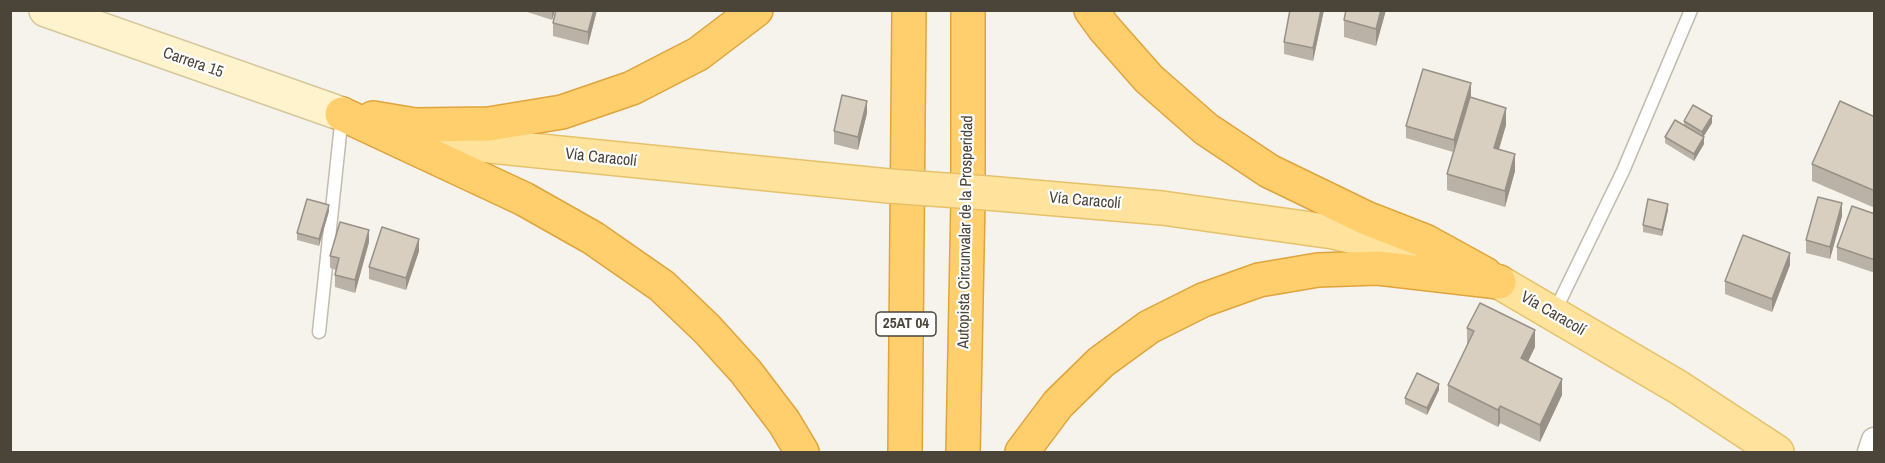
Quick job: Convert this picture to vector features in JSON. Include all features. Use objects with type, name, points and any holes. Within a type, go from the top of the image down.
[{"type":"highway","points":[[342,114],[415,125],[489,124],[562,112],[632,88],[698,54],[756,10]]},
{"type":"highway","name":"25AT 04","points":[[905,453],[909,10]]},
{"type":"highway","name":"Autopista Circunvalar de la Prosperidad","points":[[963,453],[968,200],[968,10]]},
{"type":"highway","points":[[1091,10],[1149,79],[1206,129],[1269,171],[1366,218],[1425,241],[1499,282]]},
{"type":"highway","points":[[342,114],[524,199],[593,238],[662,286],[707,329],[746,372],[784,422],[802,453]]},
{"type":"highway","points":[[1022,453],[1058,404],[1101,362],[1149,327],[1203,300],[1259,280],[1318,270],[1378,268],[1499,282]]},
{"type":"main road","name":"Carrera 15","points":[[46,10],[342,114]]},
{"type":"main road","name":"Vía Caracolí","points":[[342,114],[470,144],[889,186],[1162,208],[1333,232],[1407,250],[1499,282],[1678,387],[1777,453]]},
{"type":"street","points":[[1870,453],[1875,440]]},
{"type":"lane","points":[[1553,314],[1623,171],[1691,10]]},
{"type":"lane","points":[[319,332],[342,114]]},
{"type":"building","points":[[556,10],[594,10],[588,32],[553,23]]},
{"type":"building","points":[[1290,10],[1321,10],[1313,48],[1284,42]]},
{"type":"building","points":[[1346,10],[1381,10],[1376,29],[1344,20]]},
{"type":"building","points":[[1423,69],[1471,83],[1454,140],[1406,126]]},
{"type":"building","points":[[842,95],[867,101],[858,137],[834,131]]},
{"type":"building","points":[[1470,97],[1506,108],[1494,148],[1515,154],[1505,191],[1447,174]]},
{"type":"building","points":[[1840,101],[1875,117],[1875,191],[1812,164]]},
{"type":"building","points":[[1693,105],[1712,116],[1702,132],[1684,121]]},
{"type":"building","points":[[1675,120],[1704,137],[1694,154],[1665,137]]},
{"type":"building","points":[[1818,197],[1842,203],[1830,247],[1806,240]]},
{"type":"building","points":[[307,199],[329,205],[319,239],[297,233]]},
{"type":"building","points":[[1648,199],[1668,204],[1662,230],[1643,225]]},
{"type":"building","points":[[1852,206],[1875,214],[1875,260],[1837,247]]},
{"type":"building","points":[[340,222],[369,230],[355,280],[335,275],[339,258],[330,256]]},
{"type":"building","points":[[382,227],[419,239],[406,278],[369,267]]},
{"type":"building","points":[[1743,235],[1790,253],[1772,299],[1725,281]]},
{"type":"building","points":[[1480,303],[1535,330],[1521,358],[1562,379],[1540,425],[1500,406],[1498,410],[1448,385],[1474,331],[1467,328]]},
{"type":"building","points":[[1417,373],[1439,384],[1427,408],[1405,398]]}]
